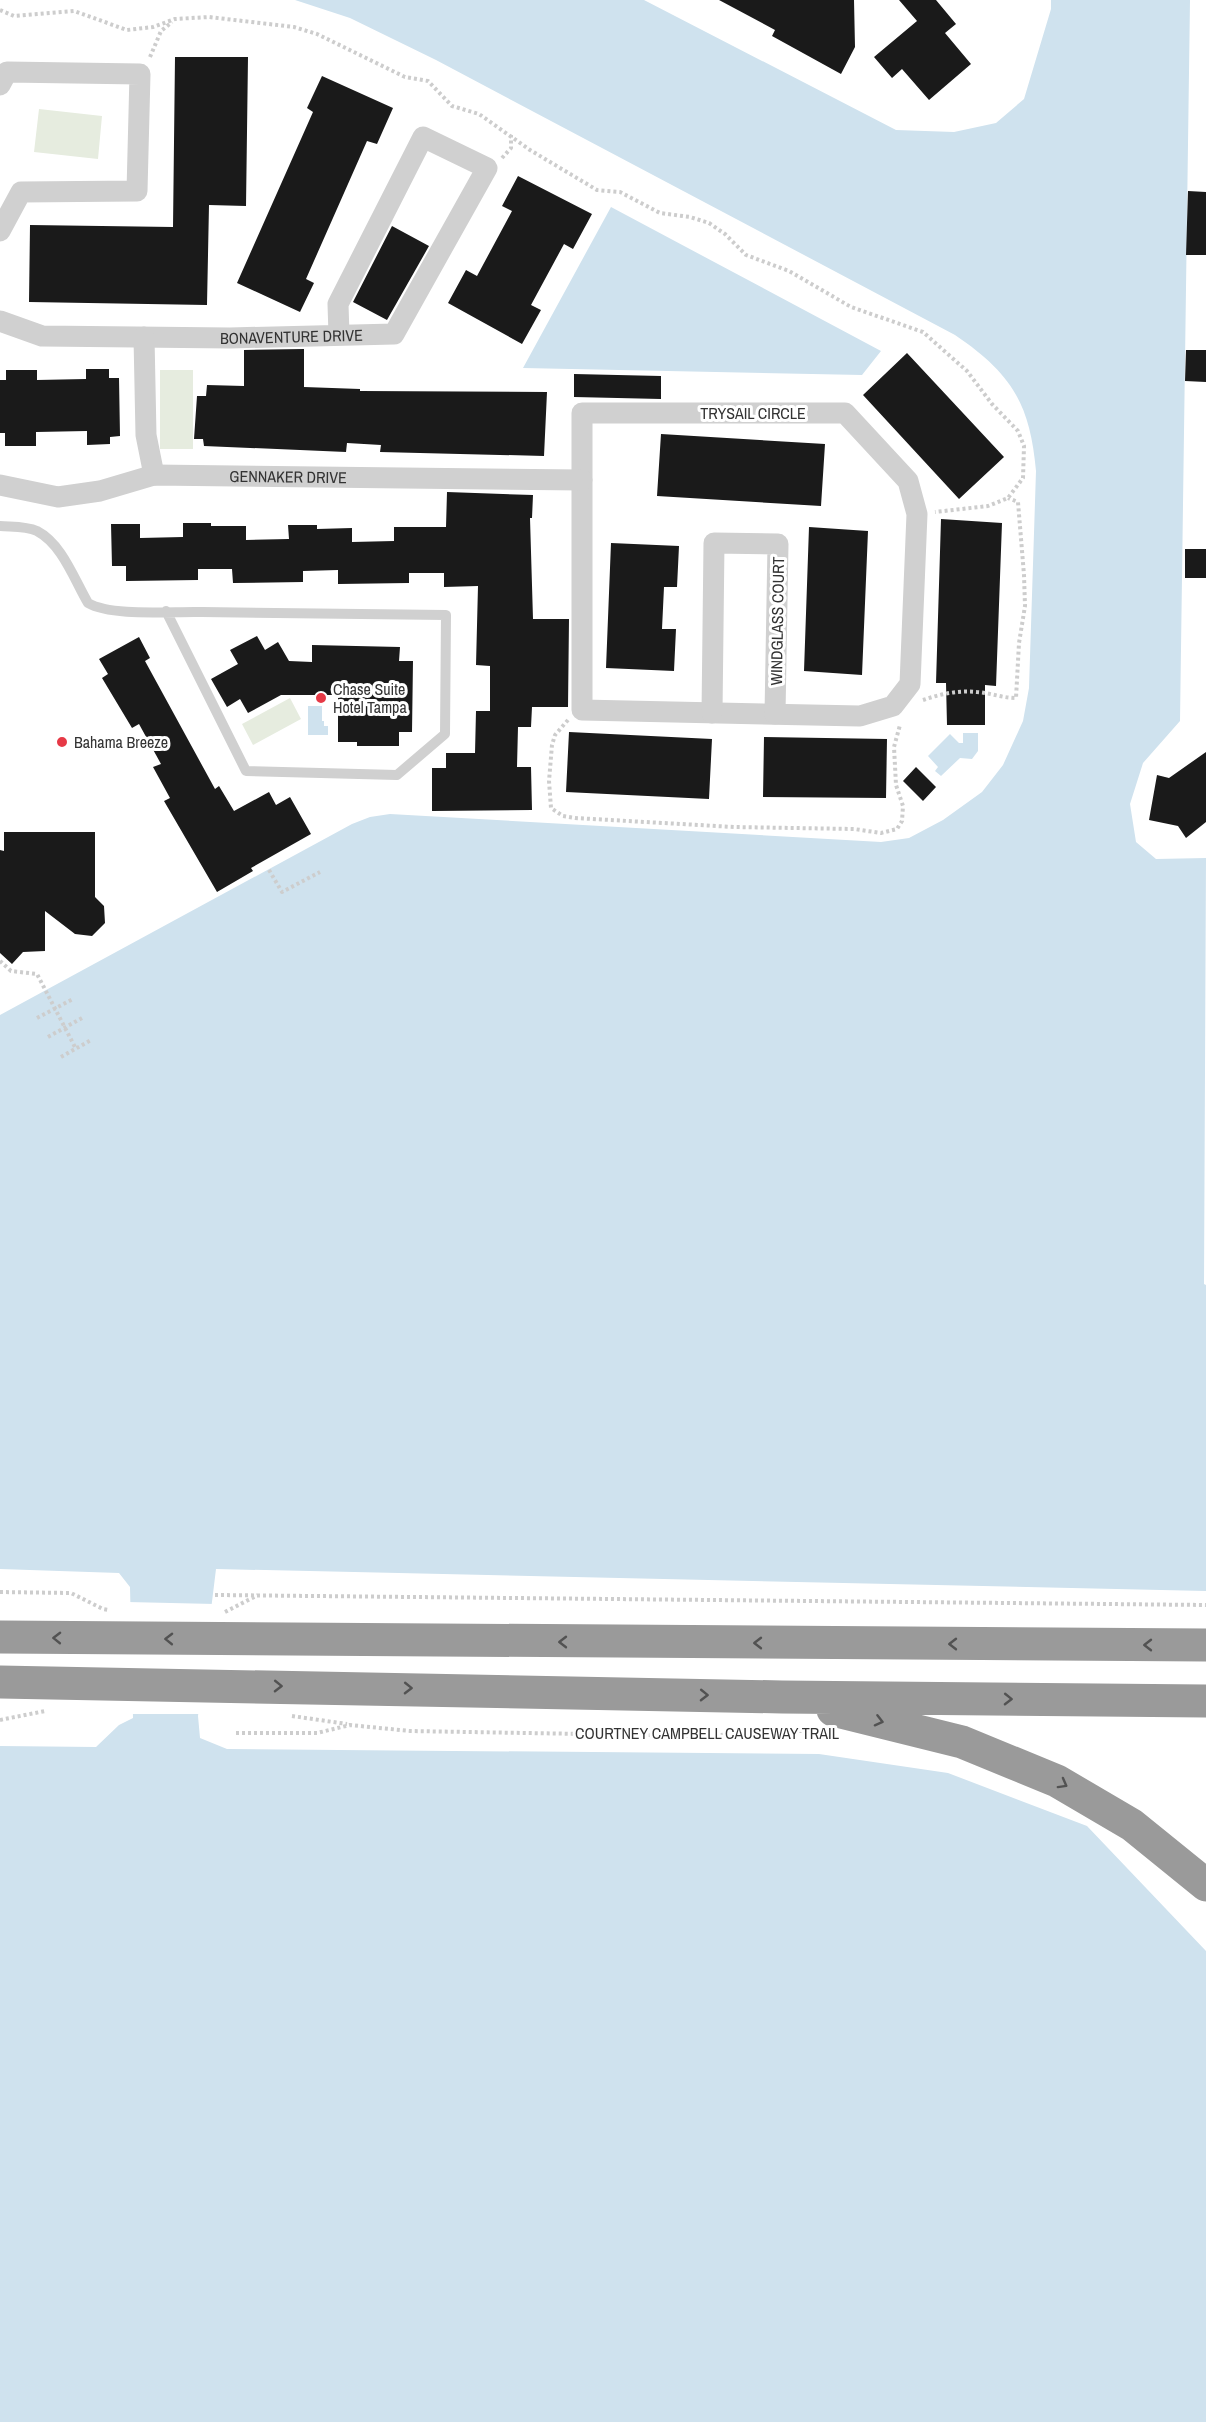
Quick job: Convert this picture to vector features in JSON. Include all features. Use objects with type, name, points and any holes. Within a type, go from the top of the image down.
[{"type":"highway","points":[[0,1637],[114,1624],[1206,1646]]},
{"type":"highway","points":[[0,1682],[782,1697],[1206,1701]]},
{"type":"highway","points":[[782,1697],[962,1742],[1057,1780],[1132,1825],[1206,1885]]},
{"type":"street","points":[[0,86],[7,72],[140,74],[137,191],[21,192],[0,231]]},
{"type":"street","name":"BONAVENTURE DRIVE","points":[[0,321],[42,336],[230,338],[394,334],[487,168],[423,137],[338,304],[339,335]]},
{"type":"street","points":[[144,337],[146,435],[154,475]]},
{"type":"street","name":"TRYSAIL CIRCLE","points":[[582,413],[845,414],[909,481],[916,514],[910,684],[893,706],[860,716],[582,710],[582,480],[582,413]]},
{"type":"street","name":"GENNAKER DRIVE","points":[[0,485],[58,497],[100,490],[154,475],[582,480]]},
{"type":"street","name":"WINDGLASS COURT","points":[[712,713],[714,543],[778,544],[775,714]]},
{"type":"lane","points":[[0,526],[21,527],[37,531],[55,545],[88,603],[95,607],[118,611],[166,611],[446,615],[445,734],[397,776],[246,771],[166,611]]},
{"type":"path","points":[[0,10],[14,16],[74,11],[127,30],[153,27],[175,19],[209,17],[294,27],[317,34],[405,77],[428,81],[452,106],[479,114],[530,150],[597,190],[620,192],[660,213],[690,217],[709,223],[725,234],[746,255],[789,271],[851,307],[923,332],[967,371],[992,404],[1018,431],[1024,446],[1025,471],[1023,478],[1008,498],[988,506],[916,514]]},
{"type":"path","points":[[140,74],[161,31],[175,19]]},
{"type":"path","points":[[919,704],[924,699],[959,692],[979,692],[1001,698],[1016,698],[1019,643],[1025,606],[1024,575],[1018,502],[1008,498]]},
{"type":"path","points":[[582,710],[570,715],[555,735],[552,745],[549,781],[551,808],[563,816],[734,827],[854,829],[881,833],[897,829],[902,821],[903,806],[896,785],[894,747],[902,720]]},
{"type":"path","points":[[269,870],[282,892],[320,872]]},
{"type":"path","points":[[0,961],[11,971],[38,974],[76,1049]]},
{"type":"path","points":[[37,1018],[73,999]]},
{"type":"path","points":[[48,1037],[82,1018]]},
{"type":"path","points":[[61,1057],[92,1040]]},
{"type":"path","points":[[0,1592],[70,1593],[103,1609],[114,1624]]},
{"type":"path","points":[[215,1595],[1206,1605]]},
{"type":"path","points":[[225,1626],[259,1595]]},
{"type":"path","name":"COURTNEY CAMPBELL CAUSEWAY TRAIL","points":[[236,1733],[317,1733],[350,1725],[410,1731],[700,1736],[822,1730]]},
{"type":"shaded area","points":[[39,109],[102,116],[98,159],[34,152]]},
{"type":"shaded area","points":[[160,370],[193,370],[193,449],[160,449]]},
{"type":"shaded area","points":[[290,698],[301,719],[253,745],[242,724]]},
{"type":"water","points":[[295,0],[644,0],[896,130],[954,132],[996,123],[1024,99],[1051,9],[1051,0],[1190,0],[1180,721],[1143,763],[1130,804],[1136,842],[1156,859],[1206,858],[1204,1284],[1206,1285],[1206,1591],[216,1569],[198,1716],[200,1738],[227,1749],[819,1754],[948,1773],[1087,1826],[1206,1951],[1206,2422],[0,2422],[0,1746],[96,1747],[119,1725],[133,1718],[130,1587],[119,1573],[0,1569],[0,1015],[352,824],[370,817],[390,814],[881,842],[909,838],[943,820],[982,792],[1003,765],[1023,721],[1029,688],[1036,471],[1029,426],[1022,408],[1004,377],[990,363],[955,335],[436,60],[350,18]]},
{"type":"water","points":[[611,207],[881,351],[862,375],[523,368]]},
{"type":"water","points":[[308,706],[322,706],[322,721],[324,721],[324,726],[328,726],[328,735],[308,735]]},
{"type":"water","points":[[963,733],[978,733],[978,751],[972,759],[960,758],[941,776],[935,771],[938,767],[928,756],[950,734],[959,743],[963,743]]},
{"type":"pier","points":[[127,1602],[215,1604],[201,1714],[130,1714]]},
{"type":"building","points":[[719,0],[854,0],[855,47],[841,74],[772,36],[775,30]]},
{"type":"building","points":[[899,0],[936,0],[956,24],[945,33],[971,64],[929,100],[902,69],[892,78],[874,57],[917,21]]},
{"type":"building","points":[[175,57],[248,57],[246,206],[209,205],[207,305],[29,302],[30,225],[173,227]]},
{"type":"building","points":[[322,76],[393,108],[377,144],[367,141],[306,279],[314,283],[300,312],[237,283],[313,112],[307,108]]},
{"type":"building","points":[[518,176],[592,214],[573,249],[564,244],[531,305],[541,310],[522,344],[448,303],[466,270],[477,276],[512,211],[502,206]]},
{"type":"building","points":[[1188,191],[1206,192],[1206,255],[1186,255]]},
{"type":"building","points":[[392,226],[429,246],[387,320],[353,302]]},
{"type":"building","points":[[304,349],[304,387],[360,389],[360,391],[547,392],[544,456],[380,452],[381,445],[347,443],[346,452],[204,446],[203,439],[194,439],[197,396],[206,396],[207,385],[244,386],[244,350]]},
{"type":"building","points":[[1186,350],[1206,350],[1206,382],[1185,381]]},
{"type":"building","points":[[907,353],[1004,457],[959,499],[863,395]]},
{"type":"building","points":[[86,369],[109,369],[109,378],[119,378],[120,436],[110,437],[110,444],[87,445],[87,431],[36,432],[36,446],[5,446],[5,433],[0,433],[0,380],[6,380],[6,370],[37,370],[37,380],[86,379]]},
{"type":"building","points":[[574,374],[661,376],[661,399],[574,397]]},
{"type":"building","points":[[661,434],[825,444],[821,506],[657,496]]},
{"type":"building","points":[[447,492],[533,495],[532,518],[530,518],[533,619],[569,619],[568,707],[532,707],[531,727],[518,727],[517,767],[531,767],[532,810],[432,811],[432,768],[446,768],[446,753],[475,753],[476,711],[490,711],[490,666],[476,665],[478,586],[444,587],[444,573],[409,573],[409,583],[338,584],[338,570],[303,571],[303,582],[233,583],[232,569],[198,569],[198,580],[126,581],[126,566],[112,566],[111,524],[140,524],[140,538],[183,537],[183,523],[211,523],[211,526],[246,526],[246,540],[289,539],[288,525],[317,525],[317,529],[352,528],[352,542],[394,541],[394,527],[446,527]]},
{"type":"building","points":[[941,519],[1002,523],[996,686],[985,685],[985,725],[947,725],[946,683],[936,683]]},
{"type":"building","points":[[809,527],[868,531],[862,675],[804,671]]},
{"type":"building","points":[[611,543],[679,546],[677,587],[664,587],[662,629],[676,629],[674,671],[606,668]]},
{"type":"building","points":[[1185,549],[1206,549],[1206,578],[1185,578]]},
{"type":"building","points":[[257,636],[265,650],[278,642],[289,661],[312,662],[312,645],[400,647],[399,661],[413,661],[412,732],[399,732],[399,746],[357,746],[357,742],[338,742],[338,695],[281,695],[248,713],[240,699],[227,707],[211,679],[238,664],[230,650]]},
{"type":"building","points":[[139,637],[150,658],[145,661],[215,789],[219,786],[234,811],[269,792],[276,805],[290,797],[311,834],[251,868],[253,871],[217,892],[164,801],[170,798],[153,767],[161,764],[139,724],[132,728],[102,678],[108,674],[99,659]]},
{"type":"building","points":[[569,732],[712,739],[709,799],[566,792]]},
{"type":"building","points":[[764,737],[887,739],[886,798],[763,797]]},
{"type":"building","points":[[1206,752],[1206,822],[1186,838],[1178,826],[1149,820],[1157,775],[1169,778]]},
{"type":"building","points":[[916,767],[936,787],[923,801],[903,781]]},
{"type":"building","points":[[4,832],[95,832],[95,897],[104,906],[105,923],[92,936],[75,934],[45,911],[45,951],[23,952],[12,964],[0,953],[0,850],[4,851]]},
{"type":"place","name":"Chase Suite Hotel Tampa","points":[[321,698]]},
{"type":"place","name":"Bahama Breeze","points":[[62,742]]}]
